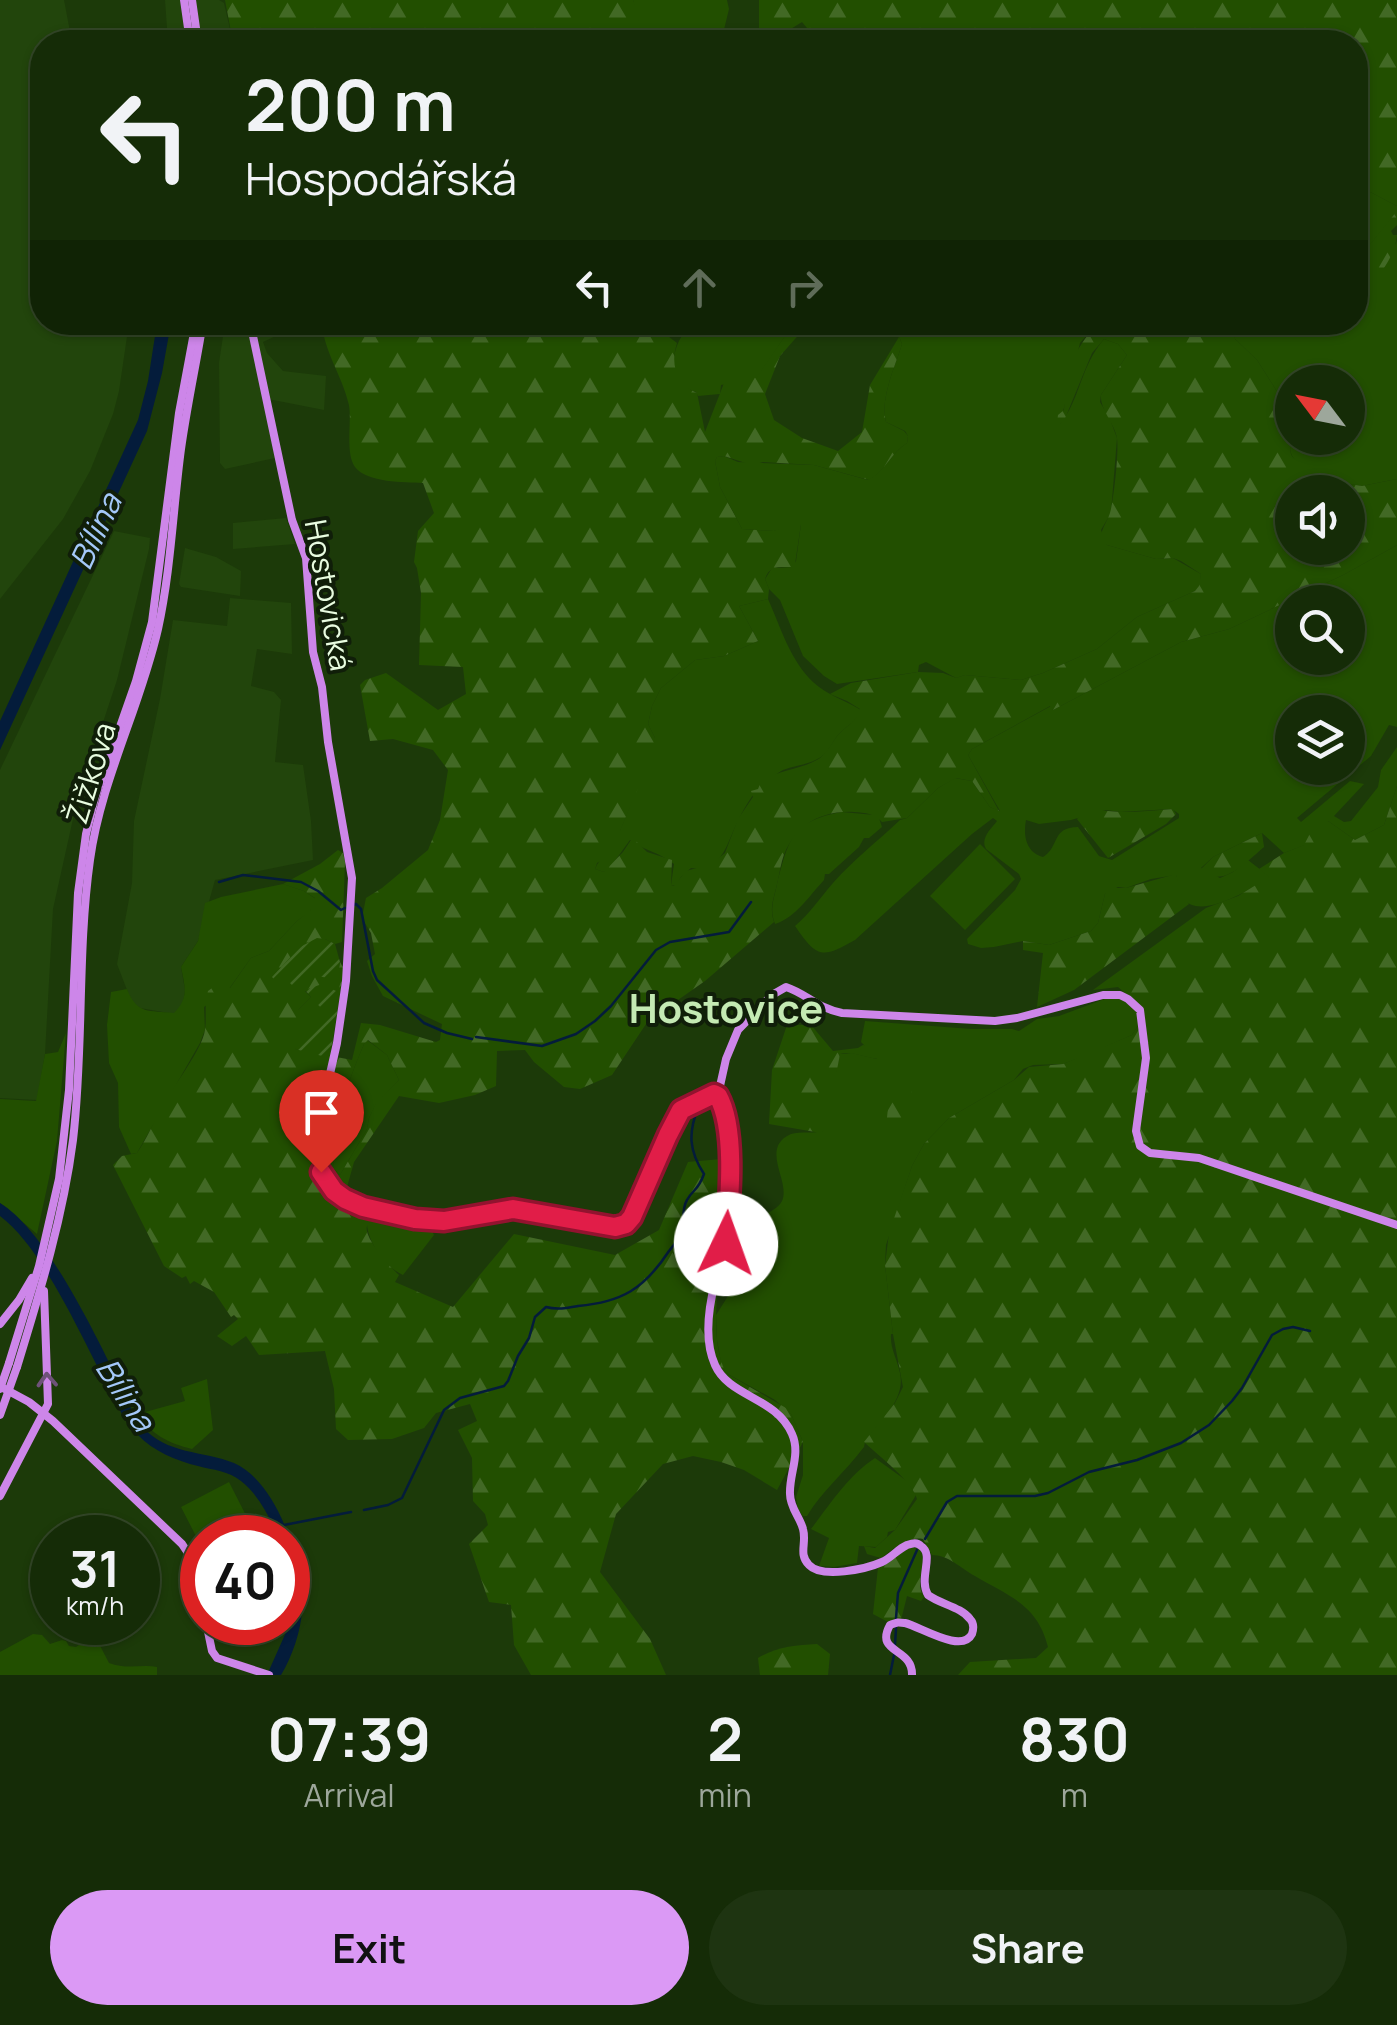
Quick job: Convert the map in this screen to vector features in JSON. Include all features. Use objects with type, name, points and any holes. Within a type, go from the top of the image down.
[{"type":"street","points":[[184,0],[191,30]]},
{"type":"street","points":[[192,0],[193,30]]},
{"type":"street","name":"Žižkova","points":[[13,1365],[59,1179],[68,1105],[81,863],[90,816],[136,682],[152,622],[177,430],[197,335]]},
{"type":"street","name":"Žižkova","points":[[45,1276],[73,1136],[86,903],[94,835],[159,623],[198,335]]},
{"type":"street","name":"Hostovická","points":[[253,335],[292,520],[306,558],[313,652],[352,878],[346,981],[337,1043],[321,1108],[318,1151],[326,1181],[345,1199],[363,1207],[415,1219],[444,1221],[513,1209],[615,1227],[632,1217],[681,1110],[708,1096],[718,1096]]},
{"type":"street","points":[[912,1675],[908,1659],[886,1642],[890,1625],[909,1624],[956,1642],[971,1636],[972,1622],[962,1612],[928,1595],[923,1583],[928,1557],[920,1544],[907,1545],[874,1565],[833,1572],[818,1571],[806,1562],[802,1554],[803,1529],[790,1494],[795,1465],[792,1432],[770,1408],[724,1379],[711,1351],[710,1310],[726,1244],[729,1140],[718,1096],[726,1059],[738,1030],[772,995],[786,987],[826,1010],[996,1021],[1102,994],[1120,995],[1140,1010],[1146,1058],[1136,1131],[1140,1146],[1150,1153],[1199,1158],[1397,1225]]},
{"type":"street","points":[[0,1324],[39,1266]]},
{"type":"street","points":[[0,1415],[13,1365],[45,1276]]},
{"type":"street","points":[[0,1496],[44,1414],[48,1398],[45,1276]]},
{"type":"street","points":[[13,1365],[0,1388],[44,1414],[180,1542]]},
{"type":"street","points":[[211,1645],[222,1660],[264,1674]]},
{"type":"shaded area","points":[[0,0],[64,0],[70,30],[30,30],[30,335],[127,335],[113,414],[90,471],[63,519],[0,599]]},
{"type":"shaded area","points":[[165,0],[219,0],[224,3],[230,30],[167,30]]},
{"type":"shaded area","points":[[223,335],[278,335],[263,342],[283,371],[326,376],[324,410],[263,398],[275,458],[225,469],[220,463],[219,363]]},
{"type":"shaded area","points":[[286,518],[295,544],[233,549],[233,523]]},
{"type":"shaded area","points":[[114,531],[150,538],[149,549],[117,680],[77,801],[53,909],[45,1054],[37,1100],[0,1098],[0,770]]},
{"type":"shaded area","points":[[185,548],[216,557],[241,571],[240,596],[181,587]]},
{"type":"shaded area","points":[[230,598],[291,603],[292,654],[257,649],[251,686],[274,692],[281,700],[275,762],[303,765],[313,860],[215,880],[198,941],[181,967],[183,1005],[174,1014],[140,1008],[132,1003],[117,964],[132,883],[134,821],[173,620],[227,626]]},
{"type":"green space","points":[[225,0],[633,0],[639,30],[231,30]]},
{"type":"green space","points":[[633,0],[727,0],[729,9],[724,30],[639,30]]},
{"type":"green space","points":[[759,0],[1397,0],[1397,206],[1368,191],[1368,30],[809,30],[802,22],[789,30],[759,28]]},
{"type":"green space","points":[[1368,191],[1397,206],[1397,212],[1368,247]]},
{"type":"green space","points":[[1397,211],[1397,225],[1391,231],[1397,235],[1389,260],[1368,282],[1368,247]]},
{"type":"green space","points":[[1397,239],[1397,479],[1365,485],[1365,475],[1328,475],[1296,461],[1292,455],[1365,455],[1365,365],[1275,365],[1275,388],[1235,335],[1368,335],[1368,283]]},
{"type":"green space","points":[[323,335],[666,335],[677,343],[676,372],[697,393],[705,432],[726,378],[735,374],[756,378],[786,335],[798,335],[780,356],[765,394],[774,420],[802,438],[838,451],[862,432],[870,385],[899,337],[902,344],[889,383],[885,413],[886,422],[908,436],[907,443],[869,480],[814,465],[752,465],[724,456],[715,461],[720,487],[742,529],[774,531],[798,521],[801,524],[793,567],[769,571],[765,579],[768,599],[739,606],[758,641],[724,656],[695,660],[661,688],[648,724],[655,738],[654,750],[620,831],[627,838],[595,869],[604,872],[634,839],[647,852],[672,860],[674,886],[686,871],[711,864],[725,853],[738,819],[753,797],[751,791],[768,778],[820,758],[854,720],[860,709],[830,694],[851,683],[918,672],[956,678],[965,675],[1021,680],[1097,649],[1137,617],[1199,586],[1201,574],[1181,561],[1156,559],[1107,545],[1101,539],[1112,503],[1117,445],[1101,395],[1127,355],[1118,344],[1104,339],[1092,353],[1064,421],[1057,423],[1064,410],[1072,363],[1089,335],[1235,335],[1275,388],[1275,455],[1291,455],[1329,475],[1275,475],[1275,565],[1361,565],[1322,585],[1275,585],[1275,607],[1229,629],[1181,642],[972,749],[968,755],[999,811],[990,807],[972,781],[956,778],[938,788],[907,818],[882,822],[870,814],[841,812],[809,823],[793,839],[782,861],[772,903],[774,922],[705,981],[648,1021],[612,1075],[580,1089],[564,1087],[525,1050],[497,1051],[496,1086],[439,1103],[399,1096],[354,1162],[345,1194],[372,1219],[367,1226],[369,1237],[399,1275],[395,1282],[453,1307],[514,1234],[615,1255],[659,1230],[688,1162],[722,1159],[716,1315],[721,1359],[726,1373],[786,1408],[803,1442],[777,1490],[744,1470],[693,1456],[663,1464],[616,1514],[600,1572],[650,1639],[666,1675],[531,1675],[514,1645],[511,1605],[489,1602],[469,1544],[488,1525],[485,1514],[473,1501],[472,1458],[458,1430],[477,1421],[470,1404],[436,1413],[424,1428],[392,1439],[348,1440],[336,1429],[334,1389],[325,1351],[259,1355],[246,1336],[232,1346],[217,1336],[238,1319],[231,1317],[214,1292],[194,1281],[190,1284],[186,1276],[182,1278],[164,1266],[113,1165],[122,1156],[137,1153],[199,1047],[205,1030],[208,991],[216,985],[230,988],[251,958],[269,951],[310,911],[315,898],[283,884],[338,850],[345,862],[342,942],[335,944],[325,939],[289,981],[339,968],[340,962],[344,969],[339,992],[305,991],[311,997],[298,1010],[317,1003],[327,1012],[295,1049],[352,1060],[361,1023],[440,1040],[442,1024],[383,996],[367,961],[375,954],[371,933],[362,918],[366,898],[428,850],[440,820],[448,770],[433,750],[393,739],[370,741],[360,685],[386,673],[438,710],[466,694],[463,667],[419,665],[421,593],[414,562],[418,531],[434,513],[423,483],[377,479],[355,467],[350,454],[349,405]],"holes":[[[368,1040],[387,1055],[399,1080],[376,1103],[367,1129],[340,1175],[334,1169],[338,1121],[352,1074]]]},
{"type":"green space","points":[[683,335],[786,335],[756,379],[721,385],[720,394],[698,396],[685,387],[675,370]]},
{"type":"green space","points":[[1087,335],[1080,343],[1060,424],[1096,350],[1104,339],[1118,344],[1127,355],[1100,402],[1117,438],[1111,513],[1101,530],[1107,545],[1156,559],[1173,558],[1201,574],[1200,586],[1137,617],[1097,649],[1021,680],[965,675],[956,678],[926,662],[919,665],[918,672],[837,684],[824,676],[803,656],[780,600],[765,579],[772,568],[792,567],[796,561],[801,524],[774,531],[742,529],[720,487],[715,461],[724,456],[738,462],[814,465],[868,480],[874,476],[907,443],[905,431],[886,422],[885,413],[889,383],[902,344],[899,337]]},
{"type":"green space","points":[[1397,479],[1397,545],[1365,563],[1365,485]]},
{"type":"green space","points":[[1397,545],[1397,727],[1389,725],[1365,761],[1365,695],[1275,695],[1275,785],[1336,785],[1297,818],[1301,822],[1345,785],[1363,785],[1334,816],[1351,821],[1378,787],[1381,770],[1397,747],[1397,786],[1384,825],[1355,840],[1328,821],[1305,845],[1284,853],[1262,833],[1213,857],[1201,868],[1220,878],[1248,860],[1270,877],[1226,901],[1191,904],[1183,898],[1176,875],[1151,879],[1105,894],[1098,923],[1091,931],[1049,945],[1023,941],[981,948],[968,944],[967,939],[1021,879],[986,849],[985,837],[997,821],[993,818],[844,946],[827,952],[815,950],[795,926],[857,858],[938,788],[955,778],[972,781],[990,807],[1000,811],[968,755],[972,749],[1181,642],[1229,629],[1275,607],[1275,675],[1365,675],[1365,585],[1322,585]],"holes":[[[1172,809],[1179,818],[1112,860],[1099,856],[1078,827],[1064,830],[1043,857],[1027,843],[1026,820],[1039,824],[1106,810]]]},
{"type":"green space","points":[[768,599],[805,673],[824,690],[861,710],[859,714],[821,757],[783,770],[760,787],[717,861],[691,868],[676,886],[671,885],[674,864],[630,840],[609,869],[595,869],[617,837],[655,738],[648,724],[661,688],[695,660],[724,656],[758,641],[739,606]]},
{"type":"green space","points":[[1397,786],[1397,1675],[958,1675],[970,1662],[1036,1658],[1048,1647],[1037,1621],[1021,1603],[949,1560],[932,1555],[923,1539],[906,1541],[881,1558],[867,1554],[864,1546],[875,1548],[895,1530],[917,1499],[902,1477],[864,1442],[903,1387],[885,1265],[889,1233],[912,1166],[924,1144],[949,1118],[1029,1067],[1063,1064],[1132,1035],[1139,1024],[1136,1002],[1118,987],[1093,990],[1206,908],[1238,896],[1269,877],[1259,869],[1304,845],[1315,824],[1328,821],[1355,840],[1384,825]]},
{"type":"green space","points":[[1173,809],[1176,814],[1166,824],[1108,858],[1077,819],[1093,811]]},
{"type":"green space","points":[[842,812],[875,815],[882,827],[825,874],[796,911],[775,924],[773,899],[789,844],[802,827]]},
{"type":"green space","points":[[1262,833],[1264,847],[1234,871],[1217,877],[1201,869],[1213,857]]},
{"type":"green space","points":[[980,844],[1015,879],[965,930],[930,896]]},
{"type":"green space","points":[[1176,874],[1189,904],[1074,990],[1037,1007],[1043,953],[1023,950],[1023,941],[1049,945],[1091,931],[1111,888],[1126,888]]},
{"type":"green space","points":[[283,884],[316,899],[310,912],[269,951],[251,958],[229,989],[204,1007],[205,1030],[200,1043],[137,1153],[131,1154],[119,1127],[118,1083],[109,1063],[107,1025],[111,992],[127,989],[140,1007],[174,1013],[184,997],[181,967],[198,941],[205,903]]},
{"type":"green space","points":[[317,938],[335,944],[339,968],[326,978],[312,976],[294,987],[289,982],[282,988],[272,977],[300,947]]},
{"type":"green space","points":[[344,969],[330,1058],[295,1049],[303,1026],[326,1012],[317,1004],[295,1013],[311,997],[305,990],[322,984],[338,992]]},
{"type":"green space","points":[[1110,997],[1128,999],[1136,1007],[1139,1024],[1132,1035],[1063,1064],[1023,1069],[1014,1080],[949,1118],[924,1144],[912,1166],[886,1245],[891,1339],[900,1373],[899,1392],[864,1447],[803,1516],[796,1497],[803,1475],[803,1442],[791,1414],[775,1400],[726,1373],[717,1340],[716,1315],[756,1252],[752,1247],[761,1220],[782,1201],[777,1148],[791,1134],[823,1131],[840,1054],[877,1059],[878,1048],[867,1048],[861,1042],[865,1021],[1019,1031],[1037,1019],[1059,1016]]},
{"type":"green space","points":[[787,1025],[811,1025],[833,1051],[863,1045],[885,1053],[883,1059],[840,1054],[826,1128],[821,1133],[769,1124],[772,1070]]},
{"type":"green space","points":[[66,1033],[57,1141],[37,1234],[0,1203],[0,1099],[36,1101],[45,1054],[58,1052]]},
{"type":"green space","points":[[367,1040],[387,1055],[399,1080],[376,1104],[367,1129],[340,1175],[334,1169],[338,1121]]},
{"type":"green space","points":[[905,1075],[912,1081],[912,1089],[902,1138],[888,1140],[885,1137],[889,1098],[897,1092],[898,1078]]},
{"type":"green space","points":[[378,1215],[437,1225],[432,1231],[434,1235],[403,1275],[384,1261],[374,1247],[367,1224]]},
{"type":"green space","points":[[207,1379],[213,1430],[192,1449],[161,1437],[138,1414],[185,1401],[181,1388]]},
{"type":"green space","points":[[875,1458],[907,1481],[916,1495],[895,1530],[888,1532],[876,1547],[859,1546],[857,1563],[819,1566],[829,1538],[811,1529],[848,1481]]},
{"type":"green space","points":[[229,1482],[246,1515],[185,1515],[181,1507]]},
{"type":"green space","points":[[910,1547],[921,1550],[920,1585],[924,1597],[921,1601],[907,1596],[901,1620],[888,1622],[873,1614],[878,1568]]},
{"type":"green space","points":[[30,1636],[30,1645],[100,1645],[109,1663],[157,1667],[157,1675],[0,1675],[0,1652]]},
{"type":"green space","points":[[817,1644],[830,1654],[828,1675],[760,1675],[758,1658],[786,1647]]},
{"type":"water","name":"Bílina","points":[[155,335],[169,335],[147,431],[0,750],[0,721],[138,420]]},
{"type":"water","points":[[0,1203],[48,1254],[143,1427],[162,1442],[234,1463],[250,1473],[279,1515],[268,1515],[236,1478],[166,1455],[144,1441],[120,1410],[45,1270],[16,1230],[0,1216]]},
{"type":"water","points":[[280,1645],[294,1645],[281,1675],[267,1675]]},
{"type":"waterway","points":[[219,882],[243,875],[301,882],[341,910],[345,908]]},
{"type":"waterway","points":[[476,1037],[542,1046],[576,1034],[611,1006],[656,950],[670,942],[729,932],[751,902]]},
{"type":"waterway","points":[[353,905],[361,909],[377,980],[424,1023],[472,1039]]},
{"type":"waterway","points":[[364,1510],[402,1498],[444,1410],[460,1398],[504,1386],[529,1338],[535,1317],[546,1307],[566,1308],[620,1297],[641,1284],[660,1264],[681,1234],[685,1204],[704,1174],[692,1142],[698,1108]]},
{"type":"waterway","points":[[925,1539],[947,1502],[957,1496],[1048,1493],[1089,1472],[1181,1443],[1209,1425],[1232,1401],[1272,1335],[1293,1327],[1310,1331]]},
{"type":"waterway","points":[[310,1520],[351,1512]]},
{"type":"waterway","points":[[896,1618],[898,1593],[917,1550]]},
{"type":"waterway","points":[[895,1645],[896,1628]]},
{"type":"waterway","points":[[890,1675],[894,1655]]},
{"type":"district","name":"Hostovice","points":[[726,1007]]},
{"type":"route","points":[[321,1172],[345,1199],[415,1219],[444,1221],[513,1209],[615,1227],[632,1217],[681,1110],[714,1094],[722,1103],[729,1140],[726,1244]]}]
